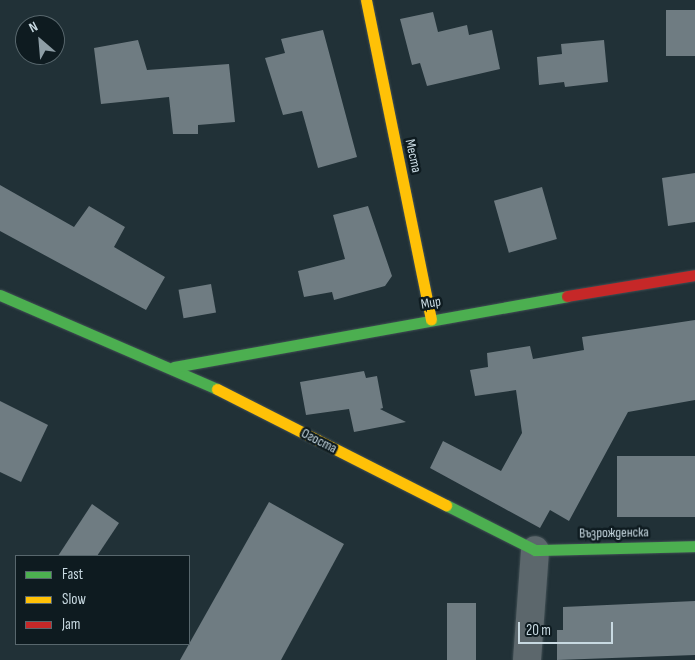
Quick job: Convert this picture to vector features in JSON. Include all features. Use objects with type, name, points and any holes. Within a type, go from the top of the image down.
[{"type":"street","name":"Места","points":[[366,0],[431,318]]},
{"type":"street","name":"Мир","points":[[174,367],[431,318],[695,275]]},
{"type":"street","name":"Огоста","points":[[0,295],[174,367],[534,550]]},
{"type":"street","name":"Възрожденска","points":[[534,550],[695,546]]},
{"type":"street","points":[[527,660],[534,550]]},
{"type":"building","points":[[666,10],[695,10],[695,56],[666,56]]},
{"type":"building","points":[[433,12],[438,32],[467,25],[469,35],[492,30],[500,69],[427,86],[420,63],[412,65],[400,19]]},
{"type":"building","points":[[323,30],[357,157],[318,168],[302,111],[283,115],[265,58],[285,53],[281,39]]},
{"type":"building","points":[[138,40],[147,70],[229,64],[235,122],[198,125],[198,134],[173,134],[169,97],[101,104],[94,48]]},
{"type":"building","points":[[604,40],[608,82],[565,87],[564,82],[539,85],[537,57],[562,54],[561,44]]},
{"type":"building","points":[[695,173],[695,222],[668,226],[662,178]]},
{"type":"building","points":[[0,185],[74,227],[89,206],[125,227],[114,247],[165,277],[146,310],[0,231]]},
{"type":"building","points":[[542,187],[557,239],[509,253],[494,201]]},
{"type":"building","points":[[368,206],[392,276],[385,286],[334,300],[332,292],[304,297],[298,271],[345,259],[333,215]]},
{"type":"building","points":[[211,284],[216,313],[184,318],[179,290]]},
{"type":"building","points":[[695,320],[695,400],[628,412],[569,521],[550,510],[540,528],[430,468],[443,441],[501,471],[522,433],[516,390],[475,396],[470,370],[488,367],[487,353],[530,346],[533,359],[584,350],[582,337]]},
{"type":"building","points":[[364,371],[366,378],[377,376],[383,408],[380,409],[406,422],[354,432],[349,409],[306,415],[300,382]]},
{"type":"building","points":[[0,401],[48,425],[21,482],[0,472]]},
{"type":"building","points":[[617,456],[695,456],[695,517],[617,517]]},
{"type":"building","points":[[269,502],[344,544],[281,660],[180,660]]},
{"type":"building","points":[[92,504],[119,523],[98,555],[59,555]]},
{"type":"building","points":[[695,601],[695,655],[557,660],[557,630],[563,630],[563,607]]},
{"type":"building","points":[[447,603],[476,603],[476,660],[447,660]]},
{"type":"traffic: fast","points":[[0,295],[217,389]]},
{"type":"traffic: fast","points":[[174,367],[567,296]]},
{"type":"traffic: fast","points":[[446,505],[535,550],[695,546]]},
{"type":"traffic: slow","points":[[366,0],[431,319]]},
{"type":"traffic: slow","points":[[217,389],[446,505]]},
{"type":"traffic: jam","points":[[567,296],[695,275]]}]
